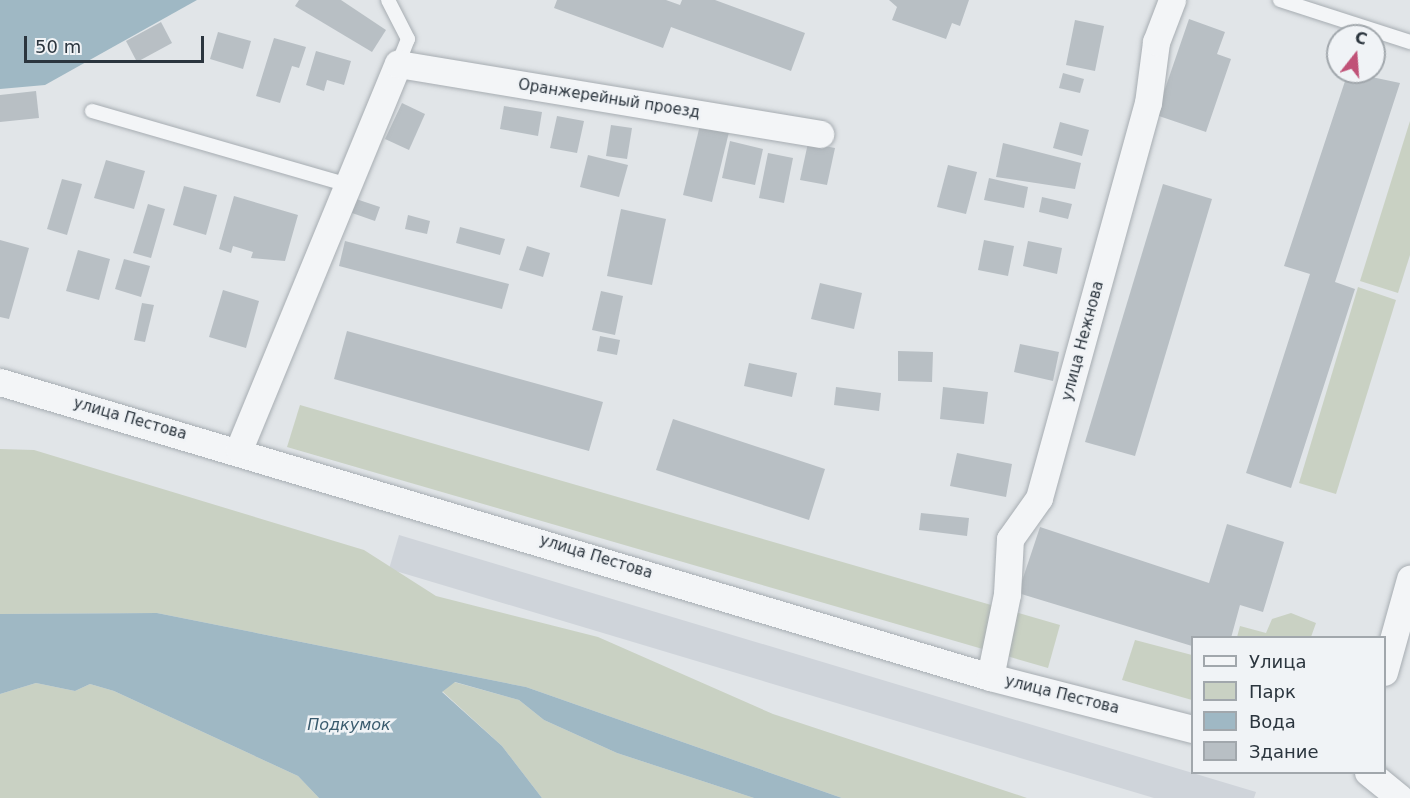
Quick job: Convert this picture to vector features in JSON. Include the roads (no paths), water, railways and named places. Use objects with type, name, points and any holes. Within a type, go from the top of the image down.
[{"type":"street","name":"улица Нежнова","points":[[990,677],[1007,594],[1010,539],[1040,498],[1148,103],[1156,42],[1172,0]]},
{"type":"street","name":"Оранжерейный проезд","points":[[398,64],[820,134]]},
{"type":"street","points":[[239,449],[398,64]]},
{"type":"street","name":"улица Пестова","points":[[0,382],[239,449],[990,677],[1191,729]]},
{"type":"street","points":[[1386,665],[1408,592]]},
{"type":"street","points":[[1370,774],[1400,798]]},
{"type":"lane","points":[[388,0],[408,39],[398,64]]},
{"type":"lane","points":[[1280,0],[1410,42]]},
{"type":"lane","points":[[92,111],[348,185]]},
{"type":"water","points":[[0,0],[197,0],[45,85],[0,89]]},
{"type":"water","name":"Подкумок","points":[[157,613],[526,687],[842,798],[754,798],[617,753],[544,720],[519,700],[455,682],[442,692],[502,746],[542,798],[319,798],[298,776],[114,691],[90,684],[75,691],[36,683],[0,694],[0,614]]}]
